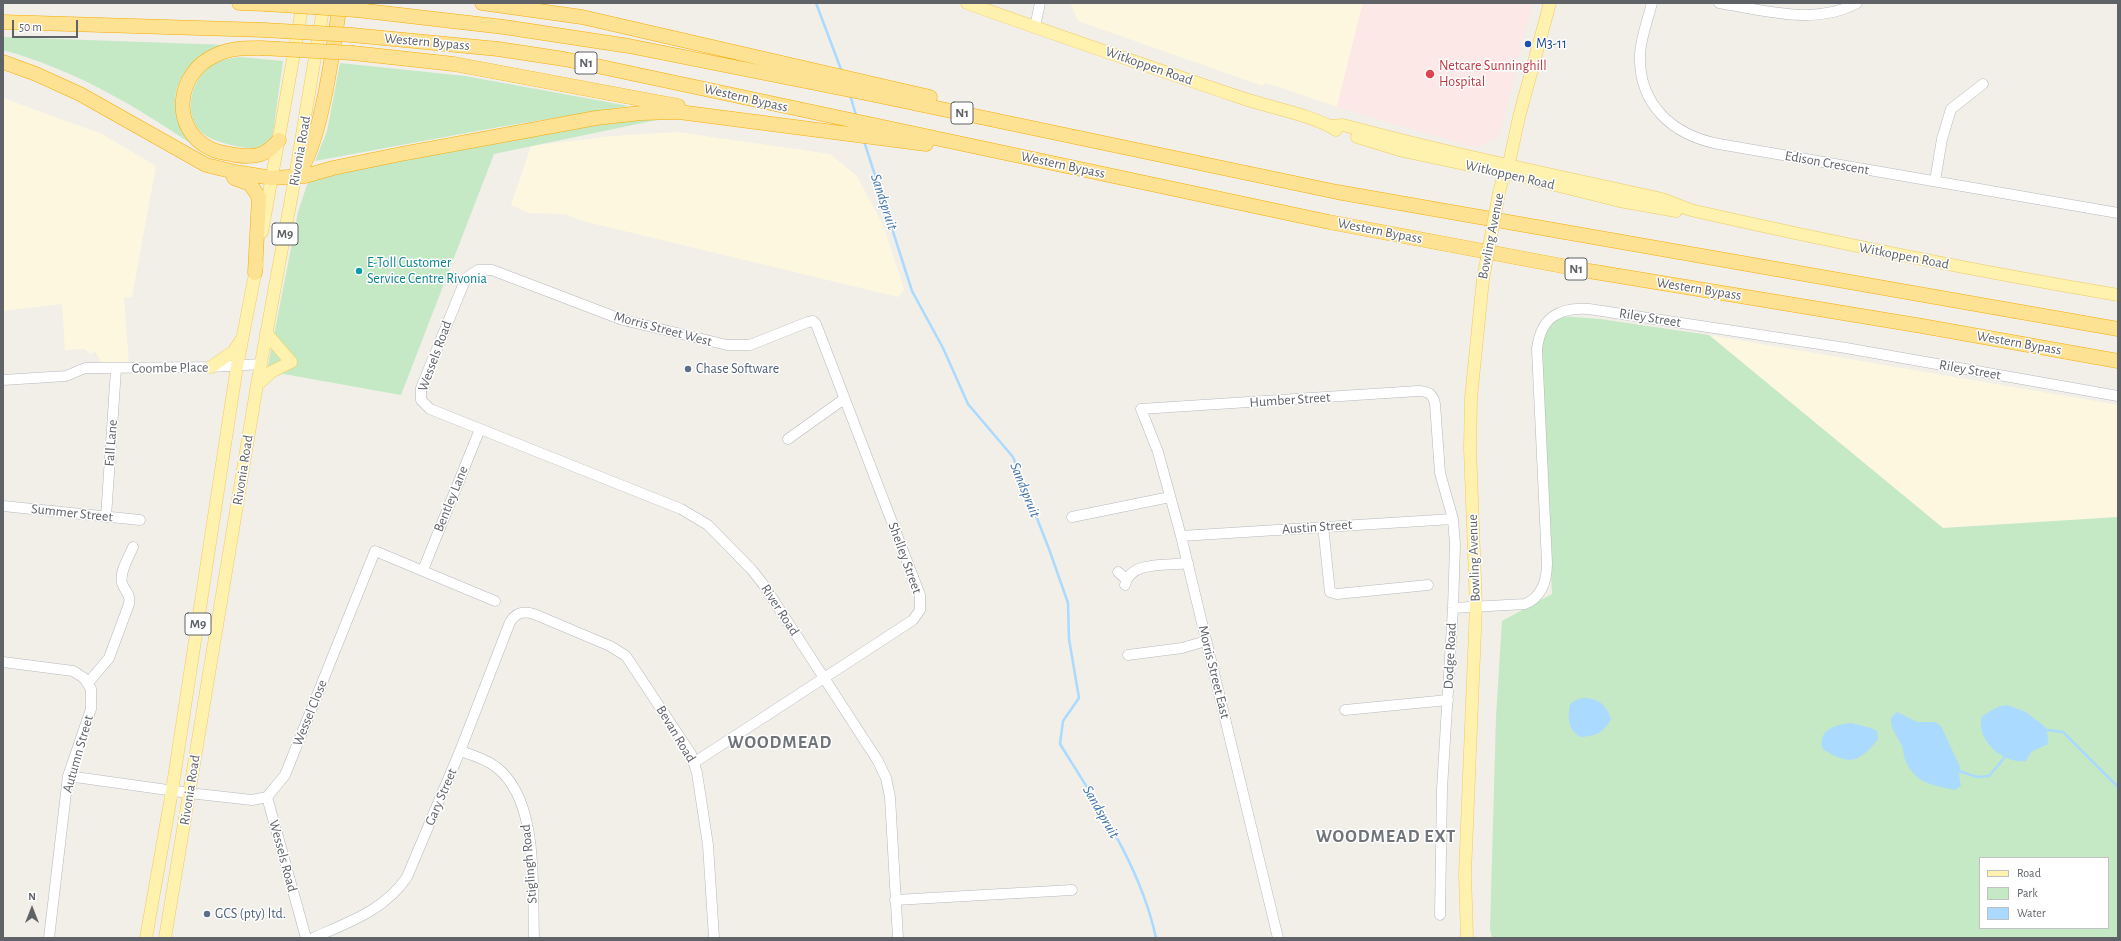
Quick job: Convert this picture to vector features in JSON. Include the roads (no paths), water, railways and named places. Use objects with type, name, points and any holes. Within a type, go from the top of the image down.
[{"type":"highway","name":"Western Bypass","points":[[239,3],[357,10],[504,27],[809,75],[876,90],[993,112],[1050,131],[1336,192],[1930,297],[2118,328]]},
{"type":"highway","points":[[295,177],[305,165],[317,125],[327,84],[340,3]]},
{"type":"highway","points":[[482,3],[582,16],[809,75]]},
{"type":"highway","points":[[502,5],[529,3]]},
{"type":"highway","name":"Western Bypass","points":[[3,22],[264,30],[352,35],[498,49],[564,59],[816,114],[886,133],[1037,160],[1329,222],[1589,271],[1922,326],[2118,361]]},
{"type":"highway","points":[[279,140],[272,149],[260,156],[244,156],[211,149],[195,136],[188,127],[182,110],[184,88],[187,80],[194,70],[203,62],[226,50],[261,48],[409,58],[488,70],[611,92],[745,121]]},
{"type":"highway","points":[[3,62],[36,74],[80,94],[206,165],[272,178],[295,177],[401,154],[615,115],[679,112],[816,130],[886,133]]},
{"type":"highway","points":[[175,148],[185,158],[205,170],[244,181],[256,190],[260,204],[255,273]]},
{"type":"main road","name":"Rivonia Road","points":[[146,938],[172,791],[237,366],[303,3]]},
{"type":"main road","name":"Rivonia Road","points":[[165,938],[257,385],[295,177],[324,3]]},
{"type":"main road","name":"Witkoppen Road","points":[[968,3],[1257,103],[1331,126],[1340,132],[1403,151],[1661,199],[1692,210],[1838,243],[1995,274],[2118,295]]},
{"type":"main road","points":[[1504,171],[1527,57],[1544,3]]},
{"type":"main road","points":[[1504,171],[1550,3]]},
{"type":"main road","name":"Bowling Avenue","points":[[1467,938],[1464,873],[1476,606],[1470,448],[1471,398],[1483,279],[1504,171]]},
{"type":"main road","points":[[257,385],[271,372],[291,362],[266,333]]},
{"type":"main road","points":[[211,367],[234,351],[243,337]]},
{"type":"street","points":[[1035,27],[1040,3]]},
{"type":"street","name":"Edison Crescent","points":[[1652,3],[1640,52],[1640,67],[1646,90],[1652,104],[1670,124],[1706,142],[1935,180],[2118,213]]},
{"type":"street","points":[[1719,3],[1806,16],[1835,12],[1857,3]]},
{"type":"street","points":[[1935,180],[1942,139],[1951,109],[1983,84]]},
{"type":"street","name":"Wessels Road","points":[[480,429],[430,409],[423,403],[420,394],[466,278],[478,270],[492,270]]},
{"type":"street","name":"Morris Street West","points":[[492,270],[623,320],[727,345],[750,344],[813,321]]},
{"type":"street","name":"Riley Street","points":[[1453,608],[1525,604],[1534,599],[1543,588],[1546,577],[1547,563],[1537,349],[1543,327],[1553,316],[1565,309],[1589,309],[1846,348],[2118,396]]},
{"type":"street","name":"Shelley Street","points":[[695,762],[825,679],[913,620],[920,610],[921,604],[917,588],[816,324],[813,321]]},
{"type":"street","name":"Coombe Place","points":[[3,380],[66,376],[80,369],[211,367],[261,364]]},
{"type":"street","name":"Fall Lane","points":[[106,517],[116,369]]},
{"type":"street","name":"Humber Street","points":[[1141,409],[1418,391],[1430,394],[1434,400]]},
{"type":"street","points":[[788,439],[844,399]]},
{"type":"street","name":"Dodge Road","points":[[1434,400],[1440,473],[1454,519],[1453,608],[1442,789],[1440,915]]},
{"type":"street","name":"Morris Street East","points":[[1141,409],[1158,452],[1188,563],[1278,938]]},
{"type":"street","name":"Bentley Lane","points":[[423,570],[480,429]]},
{"type":"street","name":"River Road","points":[[480,429],[681,509],[704,522],[752,570],[878,761],[886,778],[890,797],[898,938]]},
{"type":"street","points":[[1072,517],[1170,497]]},
{"type":"street","name":"Summer Street","points":[[3,506],[140,520]]},
{"type":"street","name":"Austin Street","points":[[1181,536],[1454,519]]},
{"type":"street","points":[[1323,526],[1330,592],[1337,594],[1428,585]]},
{"type":"street","points":[[3,662],[66,669],[77,673],[88,683],[109,658],[129,604],[130,595],[123,585],[122,576],[133,547]]},
{"type":"street","name":"Wessel Close","points":[[267,797],[285,775],[375,551],[423,570]]},
{"type":"street","points":[[1123,579],[1139,568],[1188,563]]},
{"type":"street","points":[[423,570],[495,601]]},
{"type":"street","name":"Gary Street","points":[[313,938],[372,911],[382,904],[401,885],[412,868],[460,751],[510,622],[518,614]]},
{"type":"street","name":"Bevan Road","points":[[518,614],[534,614],[610,646],[626,656],[695,762],[710,866],[714,938]]},
{"type":"street","points":[[1128,655],[1182,648],[1206,641]]},
{"type":"street","name":"Autumn Street","points":[[49,938],[68,776],[91,709],[92,696],[88,683]]},
{"type":"street","points":[[1344,710],[1448,700]]},
{"type":"street","name":"Stiglingh Road","points":[[460,751],[487,761],[496,767],[510,782],[518,796],[526,822],[530,845],[534,938]]},
{"type":"street","points":[[68,776],[190,794],[252,800],[267,797]]},
{"type":"street","name":"Wessels Road","points":[[267,797],[306,938]]},
{"type":"street","points":[[895,900],[1072,890]]},
{"type":"water","points":[[1582,698],[1593,699],[1601,703],[1607,709],[1611,719],[1602,731],[1595,735],[1580,737],[1573,730],[1569,722],[1570,704]]},
{"type":"water","points":[[2006,705],[2024,711],[2043,725],[2047,730],[2048,744],[2031,752],[2026,761],[2008,759],[2000,754],[1987,742],[1983,734],[1981,725],[1982,716],[1998,707]]},
{"type":"water","points":[[1897,712],[1917,722],[1935,722],[1941,726],[1960,767],[1959,775],[1961,786],[1955,790],[1939,787],[1926,782],[1914,774],[1905,759],[1902,746],[1894,732],[1891,722],[1891,718]]},
{"type":"water","points":[[1851,723],[1877,731],[1878,739],[1865,753],[1859,757],[1847,760],[1823,749],[1823,737],[1829,729],[1839,725]]},
{"type":"waterway","name":"Sandspruit","points":[[816,3],[842,72]]},
{"type":"waterway","name":"Sandspruit","points":[[850,95],[856,115]]},
{"type":"waterway","name":"Sandspruit","points":[[864,141],[912,291],[943,348],[968,404],[1013,457],[1049,549],[1068,603],[1069,639],[1079,698],[1063,721],[1060,744],[1117,837],[1140,886],[1156,938]]},
{"type":"waterway","points":[[2047,730],[2063,732],[2118,787]]},
{"type":"waterway","points":[[1959,771],[1977,777],[1989,776],[2005,757]]},
{"type":"place","name":"M3-11","points":[[1528,44]]},
{"type":"place","name":"Netcare Sunninghill Hospital","points":[[1430,74]]},
{"type":"place","name":"E-Toll Customer Service Centre Rivonia","points":[[359,271]]},
{"type":"place","name":"Chase Software","points":[[688,369]]},
{"type":"place","name":"GCS (pty) ltd.","points":[[207,914]]},
{"type":"district","name":"WOODMEAD","points":[[780,743]]},
{"type":"district","name":"WOODMEAD EXT","points":[[1386,837]]}]
